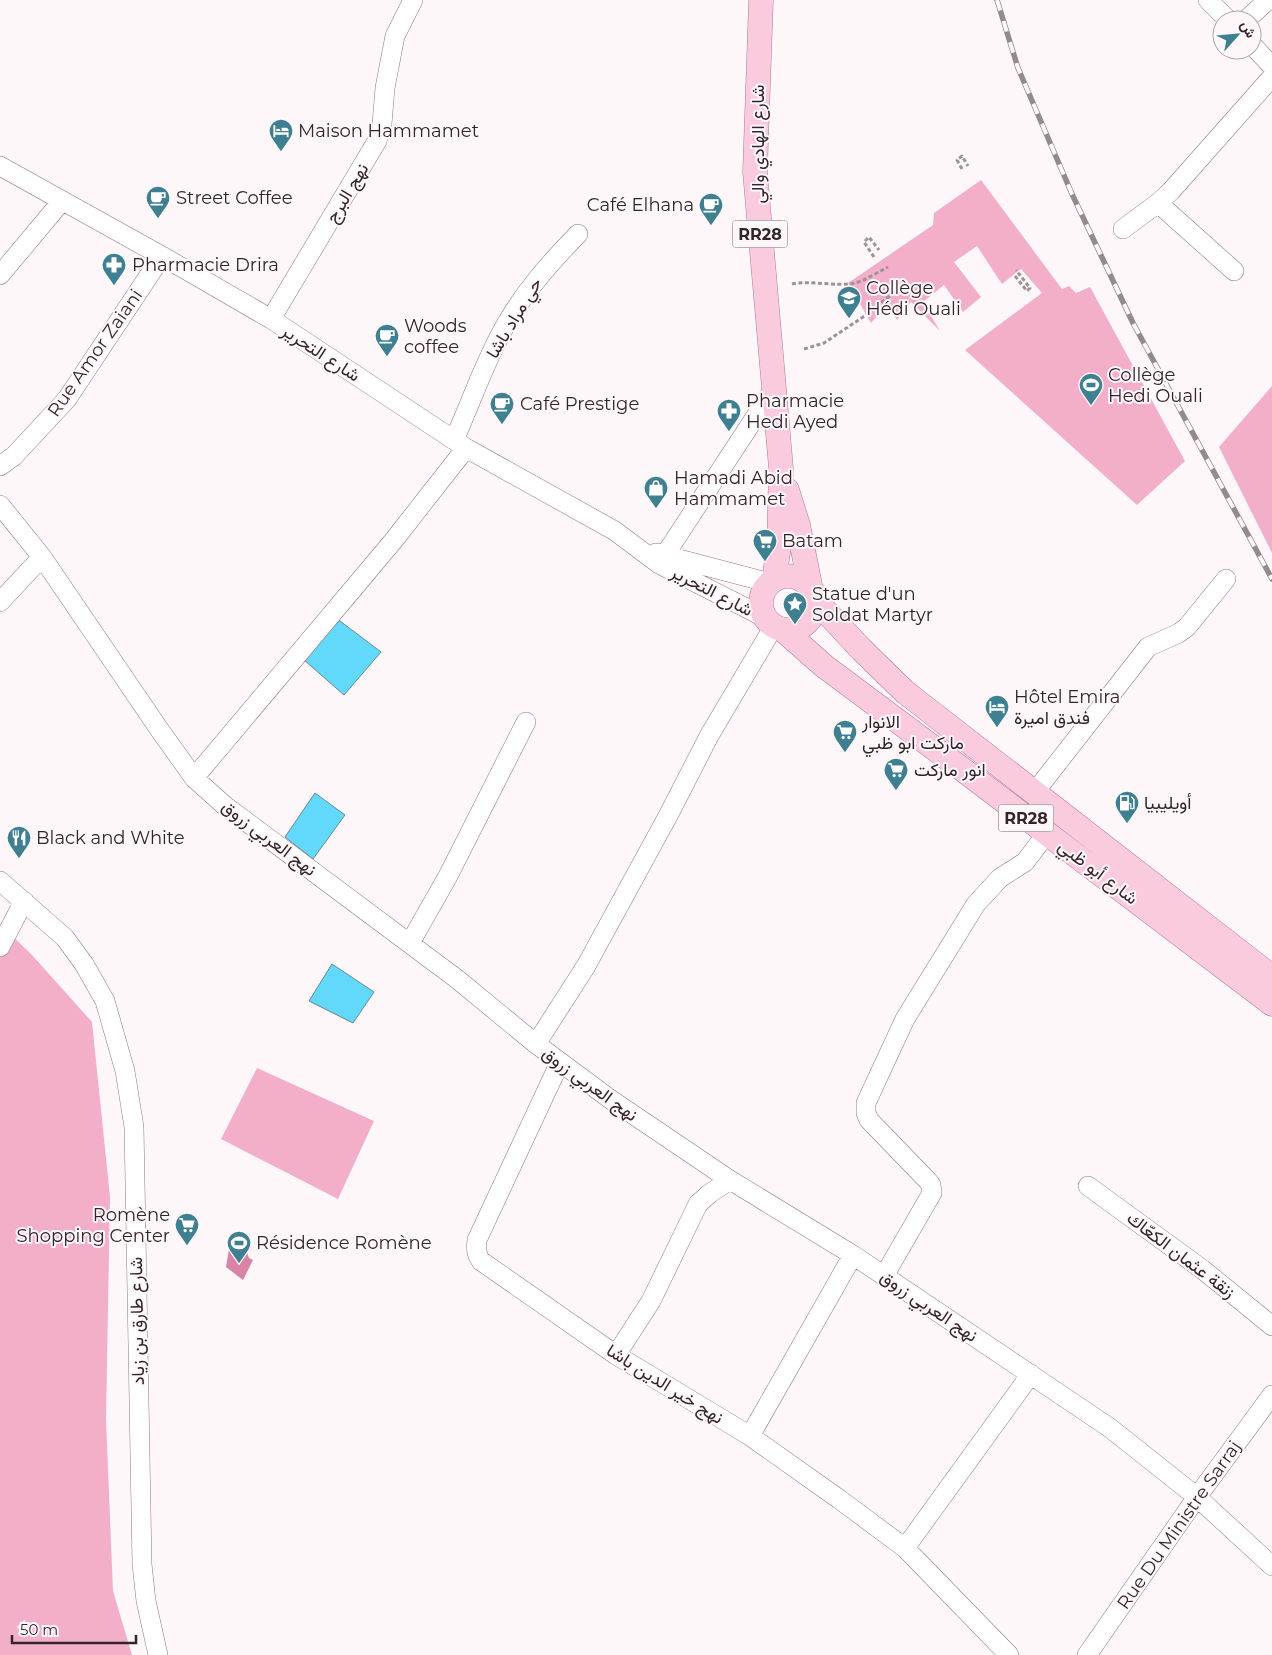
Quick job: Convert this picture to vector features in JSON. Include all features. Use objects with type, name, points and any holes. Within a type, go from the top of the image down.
[{"type":"main road","name":"شارع الهادي والي","points":[[761,0],[755,172],[781,468],[779,546],[772,582]]},
{"type":"main road","name":"شارع الهادي والي","points":[[781,468],[798,525],[813,595]]},
{"type":"main road","name":"RR28","points":[[774,624],[762,609],[764,591],[772,582],[784,577],[795,577],[804,582],[813,595]]},
{"type":"main road","points":[[774,624],[793,630],[802,626],[810,619],[814,610],[813,595]]},
{"type":"main road","name":"شارع أبو ظبي","points":[[813,595],[862,650],[905,692],[1034,793],[1117,872],[1272,1004]]},
{"type":"main road","name":"شارع أبو ظبي","points":[[774,624],[824,666],[1047,833],[1117,872],[1272,977]]},
{"type":"street","name":"نهج البرج","points":[[271,319],[377,141],[382,124],[385,88],[395,36],[413,0]]},
{"type":"street","points":[[1208,0],[1218,10]]},
{"type":"street","points":[[1257,10],[1268,0]]},
{"type":"street","points":[[1262,56],[1272,66]]},
{"type":"street","points":[[1123,229],[1158,203],[1272,77]]},
{"type":"street","name":"شارع التحرير","points":[[0,166],[271,319],[460,444],[582,512],[638,547],[774,624]]},
{"type":"street","points":[[0,275],[62,202]]},
{"type":"street","points":[[1158,203],[1234,271]]},
{"type":"street","name":"حي مراد باشا","points":[[194,778],[394,540],[460,444],[481,376],[504,328],[544,270],[578,234]]},
{"type":"street","name":"Rue Amor Zaiani","points":[[0,466],[14,456],[67,399],[162,256]]},
{"type":"street","points":[[661,560],[773,390]]},
{"type":"street","name":"نهج العربي زروق","points":[[0,505],[42,557],[194,778],[224,805],[410,943],[536,1044],[610,1099],[730,1180],[853,1255],[1110,1428],[1197,1497],[1272,1566]]},
{"type":"street","points":[[0,602],[42,557]]},
{"type":"street","name":"شارع التحرير","points":[[661,560],[772,582]]},
{"type":"street","points":[[1034,793],[1148,647],[1179,633],[1187,627],[1226,579]]},
{"type":"street","points":[[536,1044],[586,966],[670,814],[709,736],[774,624]]},
{"type":"street","points":[[410,943],[448,876],[526,722]]},
{"type":"street","points":[[884,1276],[932,1193],[932,1188],[928,1181],[869,1120],[866,1113],[866,1103],[905,1019],[976,904],[1000,878],[1025,862],[1047,833]]},
{"type":"street","name":"شارع طارق بن زياد","points":[[0,881],[65,938],[84,964],[105,1002],[125,1071],[134,1126],[142,1564],[146,1601],[158,1655]]},
{"type":"street","points":[[0,947],[24,901]]},
{"type":"street","name":"نهج خير الدين باشا","points":[[560,1062],[477,1240],[476,1253],[481,1261],[616,1355],[750,1436],[905,1548],[1008,1655]]},
{"type":"street","points":[[616,1355],[651,1301],[698,1204],[730,1180]]},
{"type":"street","name":"زنقة عثمان الكعّاك","points":[[1088,1186],[1202,1269],[1272,1326]]},
{"type":"street","points":[[750,1436],[853,1255]]},
{"type":"street","points":[[905,1548],[1031,1374]]},
{"type":"street","name":"Rue Du Ministre Sarraj","points":[[1087,1655],[1197,1497],[1272,1395]]},
{"type":"path","points":[[962,169],[957,160],[962,156],[968,166]]},
{"type":"path","points":[[874,257],[864,242],[869,237],[879,250]]},
{"type":"path","points":[[792,284],[800,282],[818,284],[856,282],[888,267]]},
{"type":"path","points":[[1015,276],[1027,291],[1030,288],[1016,270]]},
{"type":"path","points":[[804,349],[824,343],[866,315],[902,286]]},
{"type":"shaded area","name":"Collège Hedi Ouali","points":[[981,180],[1062,289],[1069,286],[1076,293],[1090,287],[1185,461],[1137,505],[965,350],[1042,293],[1021,269],[1002,284],[977,246],[954,262],[981,297],[963,312],[944,285],[923,302],[940,331],[911,302],[897,320],[887,305],[871,323],[848,283],[933,225],[934,213]]},
{"type":"shaded area","points":[[1272,386],[1272,553],[1219,447]]},
{"type":"shaded area","points":[[0,924],[32,955],[92,1022],[110,1197],[106,1419],[113,1591],[132,1655],[0,1655]]},
{"type":"shaded area","points":[[257,1068],[374,1121],[338,1199],[221,1139]]},
{"type":"shaded area","name":"Résidence Romène","points":[[236,1242],[244,1244],[249,1258],[253,1260],[243,1280],[226,1267],[229,1249],[237,1254]]},
{"type":"building","points":[[336,618],[381,652],[344,695],[303,659]]},
{"type":"building","points":[[315,793],[345,815],[313,859],[285,837]]},
{"type":"building","points":[[332,964],[374,992],[353,1023],[309,1001]]},
{"type":"railway","points":[[997,0],[1018,68],[1072,194],[1133,323],[1272,579]]},
{"type":"place","name":"Maison Hammamet","points":[[281,152]]},
{"type":"place","name":"Street Coffee","points":[[158,219]]},
{"type":"place","name":"Café Elhana","points":[[711,226]]},
{"type":"place","name":"Pharmacie Drira","points":[[114,286]]},
{"type":"place","name":"Collège Hédi Ouali","points":[[849,319]]},
{"type":"place","name":"Woods coffee","points":[[387,357]]},
{"type":"place","name":"Collège Hedi Ouali","points":[[1091,406]]},
{"type":"place","name":"Café Prestige","points":[[502,425]]},
{"type":"place","name":"Pharmacie Hedi Ayed","points":[[729,432]]},
{"type":"place","name":"Hamadi Abid Hammamet","points":[[656,509]]},
{"type":"place","name":"Batam","points":[[765,562]]},
{"type":"place","name":"Statue d'un Soldat Martyr","points":[[795,625]]},
{"type":"place","name":"Hôtel Emira فندق اميرة","points":[[997,728]]},
{"type":"place","name":"الانوار ماركت ابو ظبي","points":[[845,753]]},
{"type":"place","name":"انور ماركت","points":[[896,791]]},
{"type":"place","name":"أويليبيا","points":[[1127,824]]},
{"type":"place","name":"Black and White","points":[[19,859]]},
{"type":"place","name":"Romène Shopping Center","points":[[187,1246]]},
{"type":"place","name":"Résidence Romène","points":[[239,1264]]}]
